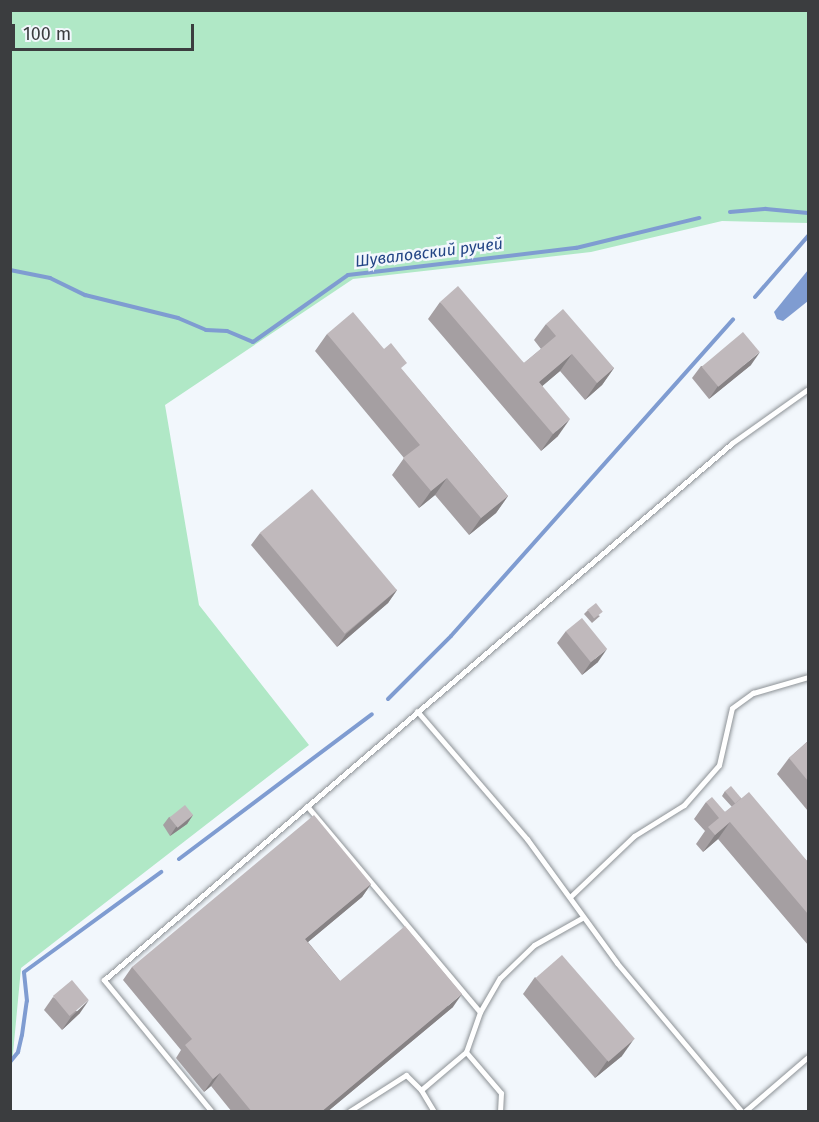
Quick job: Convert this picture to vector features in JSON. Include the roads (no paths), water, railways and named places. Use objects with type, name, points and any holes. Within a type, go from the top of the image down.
[{"type":"lane","points":[[212,1112],[104,980],[732,443],[808,389]]},
{"type":"lane","points":[[571,896],[634,836],[684,805],[719,765],[732,708],[753,693],[808,677]]},
{"type":"lane","points":[[417,711],[571,896],[582,918],[743,1112],[808,1057]]},
{"type":"lane","points":[[307,806],[480,1012]]},
{"type":"lane","points":[[422,1090],[466,1052],[480,1012],[500,978],[534,945],[582,918]]},
{"type":"lane","points":[[466,1052],[501,1093],[500,1112]]},
{"type":"lane","points":[[348,1112],[406,1075],[422,1090],[434,1112]]},
{"type":"water","points":[[808,270],[808,301],[783,321],[777,319],[774,312]]},
{"type":"waterway","points":[[730,212],[766,209],[808,213]]},
{"type":"waterway","name":"Шуваловский ручей","points":[[10,270],[50,278],[85,295],[178,318],[206,330],[227,331],[253,342],[348,275],[576,248],[699,218]]},
{"type":"waterway","points":[[755,297],[808,236]]},
{"type":"waterway","points":[[388,699],[451,636],[733,319]]},
{"type":"waterway","points":[[179,859],[372,714]]},
{"type":"waterway","points":[[10,1062],[18,1052],[22,1035],[27,1001],[24,972],[161,872]]}]
